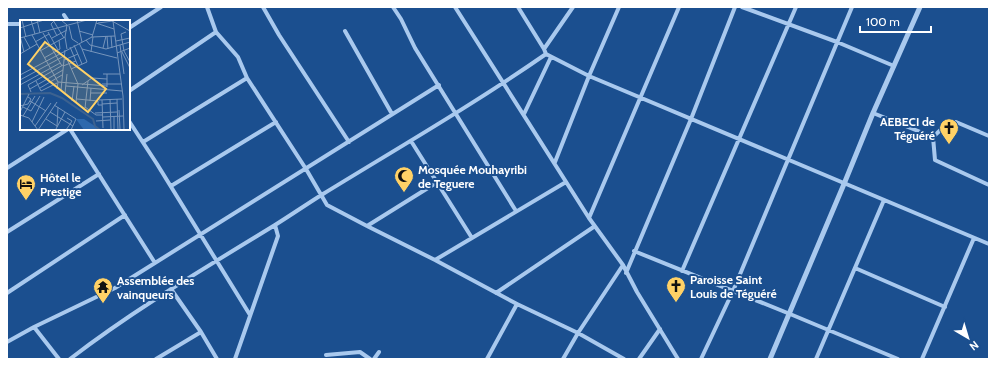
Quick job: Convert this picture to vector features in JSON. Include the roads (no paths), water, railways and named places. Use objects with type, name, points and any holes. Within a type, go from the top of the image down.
[{"type":"street","points":[[130,27],[161,7]]},
{"type":"street","points":[[207,7],[216,32],[238,58],[247,78],[306,169],[327,205],[517,304],[578,333],[624,359]]},
{"type":"street","points":[[262,7],[349,142]]},
{"type":"street","points":[[393,7],[401,19],[415,48],[516,211]]},
{"type":"street","points":[[455,7],[555,162],[589,218],[623,265],[626,273],[678,359]]},
{"type":"street","points":[[518,7],[546,54],[551,57],[589,76],[640,98],[989,244]]},
{"type":"street","points":[[544,49],[573,7]]},
{"type":"street","points":[[555,162],[589,76],[619,7]]},
{"type":"street","points":[[589,218],[678,7]]},
{"type":"street","points":[[626,273],[634,251],[692,119],[735,7]]},
{"type":"street","points":[[742,7],[837,42],[894,66]]},
{"type":"street","points":[[682,271],[796,7]]},
{"type":"street","points":[[701,359],[733,291],[852,7]]},
{"type":"street","points":[[770,359],[873,113],[920,7]]},
{"type":"street","points":[[64,15],[67,20]]},
{"type":"street","points":[[7,24],[20,24]]},
{"type":"street","points":[[345,31],[392,114]]},
{"type":"street","points":[[130,90],[216,32]]},
{"type":"street","points":[[70,359],[104,333],[171,289],[456,114],[546,54]]},
{"type":"street","points":[[524,114],[551,57]]},
{"type":"street","points":[[143,142],[247,78]]},
{"type":"street","points":[[7,342],[34,327],[115,288],[439,86]]},
{"type":"street","points":[[873,113],[933,137]]},
{"type":"street","points":[[130,122],[171,186],[250,315]]},
{"type":"street","points":[[171,186],[276,122]]},
{"type":"street","points":[[933,137],[949,122],[956,122],[989,136]]},
{"type":"street","points":[[7,168],[67,130]]},
{"type":"street","points":[[70,130],[155,263]]},
{"type":"street","points":[[933,137],[936,161],[989,185]]},
{"type":"street","points":[[410,141],[472,238]]},
{"type":"street","points":[[7,232],[98,174]]},
{"type":"street","points":[[435,260],[566,182]]},
{"type":"street","points":[[367,226],[436,183]]},
{"type":"street","points":[[816,359],[884,200]]},
{"type":"street","points":[[7,293],[125,215]]},
{"type":"street","points":[[235,359],[278,236],[275,225]]},
{"type":"street","points":[[496,293],[595,226]]},
{"type":"street","points":[[922,359],[974,238]]},
{"type":"street","points":[[634,251],[898,359]]},
{"type":"street","points":[[563,359],[578,333],[623,265]]},
{"type":"street","points":[[854,268],[945,307]]},
{"type":"street","points":[[171,289],[201,332],[217,359]]},
{"type":"street","points":[[487,359],[517,304]]},
{"type":"street","points":[[34,327],[59,359]]},
{"type":"street","points":[[639,359],[660,329]]},
{"type":"street","points":[[156,359],[201,332]]},
{"type":"street","points":[[326,355],[360,352],[370,359]]},
{"type":"street","points":[[374,359],[379,352]]},
{"type":"place","name":"AEBECI de Téguéré","points":[[949,145]]},
{"type":"place","name":"Mosquée Mouhayribi de Teguere","points":[[404,193]]},
{"type":"place","name":"Hôtel le Prestige","points":[[26,201]]},
{"type":"place","name":"Paroisse Saint Louis de Téguéré","points":[[676,303]]},
{"type":"place","name":"Assemblée des vainqueurs","points":[[103,304]]}]
